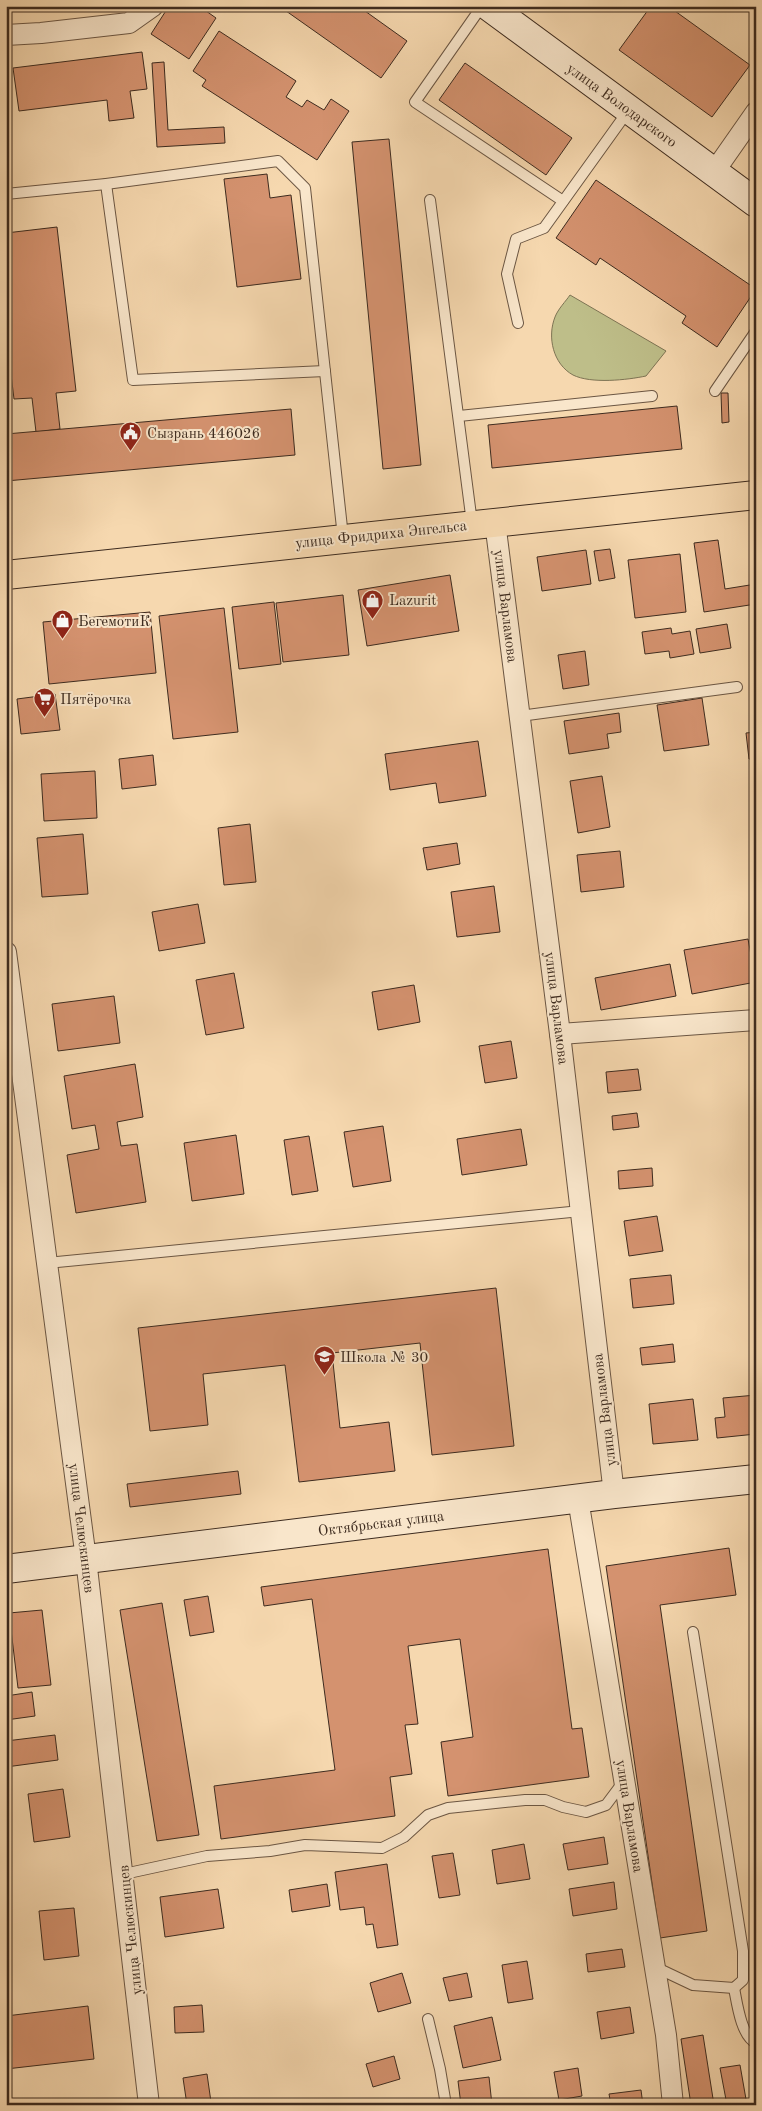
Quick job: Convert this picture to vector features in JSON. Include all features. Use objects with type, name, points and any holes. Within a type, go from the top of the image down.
[{"type":"main road","name":"улица Володарского","points":[[488,6],[756,203]]},
{"type":"main road","name":"улица Фридриха Энгельса","points":[[6,574],[756,495]]},
{"type":"main road","name":"Октябрьская улица","points":[[6,1569],[614,1494],[756,1479]]},
{"type":"street","points":[[6,35],[129,23],[153,6]]},
{"type":"street","points":[[714,172],[756,112]]},
{"type":"street","name":"улица Варламова","points":[[483,523],[520,716],[560,1034],[614,1494]]},
{"type":"street","name":"улица Челюскинцев","points":[[6,952],[12,1033],[47,1263],[86,1559],[124,1874],[149,2105]]},
{"type":"street","points":[[560,1034],[756,1020]]},
{"type":"street","name":"улица Варламова","points":[[578,1499],[666,2035],[674,2105]]},
{"type":"lane","points":[[482,6],[416,102],[563,201]]},
{"type":"lane","points":[[518,323],[507,274],[516,239],[544,228],[629,110]]},
{"type":"lane","points":[[6,194],[106,184],[278,161],[305,188],[343,538]]},
{"type":"lane","points":[[106,184],[133,380],[325,371]]},
{"type":"lane","points":[[430,200],[458,416],[483,523]]},
{"type":"lane","points":[[715,391],[756,331]]},
{"type":"lane","points":[[458,416],[652,396]]},
{"type":"lane","points":[[520,716],[737,687]]},
{"type":"lane","points":[[47,1263],[581,1211]]},
{"type":"lane","points":[[655,1967],[694,1985],[734,1988],[743,1980],[743,1951],[693,1632]]},
{"type":"lane","points":[[124,1874],[207,1856],[270,1851],[304,1845],[382,1848],[404,1837],[428,1816],[448,1808],[525,1800],[545,1800],[563,1807],[586,1812],[606,1805],[624,1780]]},
{"type":"lane","points":[[734,1988],[742,2023],[750,2041],[756,2043]]},
{"type":"lane","points":[[428,2019],[440,2069],[446,2105]]},
{"type":"green space","points":[[570,295],[666,351],[646,376],[619,380],[589,380],[573,375],[566,370],[556,357],[552,341],[555,317]]},
{"type":"building","points":[[10,6],[44,6],[11,11]]},
{"type":"building","points":[[169,6],[199,6],[216,18],[189,59],[151,34]]},
{"type":"building","points":[[279,6],[358,6],[407,41],[381,78]]},
{"type":"building","points":[[651,6],[668,6],[750,65],[712,117],[619,50]]},
{"type":"building","points":[[219,31],[296,81],[286,97],[302,107],[307,100],[324,110],[331,99],[349,111],[317,160],[202,86],[206,80],[193,71]]},
{"type":"building","points":[[142,52],[147,89],[130,91],[134,118],[109,121],[107,100],[19,111],[13,68]]},
{"type":"building","points":[[164,62],[168,130],[224,127],[225,143],[157,147],[152,63]]},
{"type":"building","points":[[465,63],[572,138],[546,175],[439,100]]},
{"type":"building","points":[[389,139],[421,465],[383,469],[352,142]]},
{"type":"building","points":[[267,174],[270,198],[291,195],[301,279],[237,287],[224,179]]},
{"type":"building","points":[[596,180],[756,289],[717,347],[682,323],[686,316],[600,258],[596,265],[556,238]]},
{"type":"building","points":[[57,227],[76,391],[56,393],[60,429],[36,432],[32,398],[14,399],[6,333],[6,233]]},
{"type":"building","points":[[721,393],[728,393],[729,422],[722,423]]},
{"type":"building","points":[[677,406],[682,449],[492,468],[488,425]]},
{"type":"building","points":[[291,409],[295,455],[6,481],[6,434]]},
{"type":"building","points":[[718,540],[725,589],[756,584],[756,604],[704,612],[694,543]]},
{"type":"building","points":[[610,549],[615,578],[599,581],[594,551]]},
{"type":"building","points":[[586,550],[591,584],[542,591],[537,557]]},
{"type":"building","points":[[680,554],[686,612],[635,618],[628,560]]},
{"type":"building","points":[[450,575],[459,631],[367,646],[358,590]]},
{"type":"building","points":[[343,595],[349,655],[283,662],[276,603]]},
{"type":"building","points":[[274,602],[281,664],[239,669],[232,607]]},
{"type":"building","points":[[224,608],[238,732],[173,739],[159,616]]},
{"type":"building","points":[[150,612],[156,673],[49,684],[43,622]]},
{"type":"building","points":[[727,624],[731,648],[700,653],[696,629]]},
{"type":"building","points":[[671,628],[672,634],[690,631],[694,654],[670,658],[669,651],[645,654],[642,632]]},
{"type":"building","points":[[585,651],[589,685],[563,689],[558,655]]},
{"type":"building","points":[[55,694],[60,730],[21,734],[17,699]]},
{"type":"building","points":[[702,698],[709,745],[664,751],[657,705]]},
{"type":"building","points":[[752,707],[756,707],[756,726],[755,726]]},
{"type":"building","points":[[619,713],[621,732],[607,734],[609,748],[569,754],[564,721]]},
{"type":"building","points":[[756,732],[756,759],[749,759],[746,733]]},
{"type":"building","points":[[478,741],[486,796],[439,803],[436,783],[390,790],[385,754]]},
{"type":"building","points":[[153,755],[156,785],[122,789],[119,759]]},
{"type":"building","points":[[95,771],[97,818],[44,821],[41,774]]},
{"type":"building","points":[[602,776],[610,827],[578,833],[570,781]]},
{"type":"building","points":[[250,824],[256,882],[224,885],[218,828]]},
{"type":"building","points":[[83,834],[88,894],[42,897],[37,838]]},
{"type":"building","points":[[457,843],[460,864],[427,870],[423,848]]},
{"type":"building","points":[[620,851],[624,887],[581,892],[577,855]]},
{"type":"building","points":[[494,886],[500,932],[457,937],[451,892]]},
{"type":"building","points":[[198,904],[205,943],[159,951],[152,912]]},
{"type":"building","points":[[748,939],[756,982],[692,994],[684,950]]},
{"type":"building","points":[[670,964],[676,996],[601,1010],[595,978]]},
{"type":"building","points":[[234,973],[244,1028],[206,1035],[196,980]]},
{"type":"building","points":[[414,985],[420,1022],[378,1030],[372,992]]},
{"type":"building","points":[[114,996],[120,1043],[58,1051],[52,1004]]},
{"type":"building","points":[[511,1041],[517,1078],[485,1083],[479,1046]]},
{"type":"building","points":[[135,1064],[143,1117],[117,1122],[121,1146],[137,1144],[146,1202],[76,1213],[67,1155],[99,1149],[95,1125],[72,1129],[64,1076]]},
{"type":"building","points":[[638,1069],[641,1090],[608,1093],[606,1072]]},
{"type":"building","points":[[637,1113],[639,1127],[613,1130],[612,1116]]},
{"type":"building","points":[[383,1126],[391,1181],[353,1187],[344,1132]]},
{"type":"building","points":[[521,1129],[527,1165],[462,1175],[457,1139]]},
{"type":"building","points":[[236,1135],[244,1194],[192,1201],[184,1143]]},
{"type":"building","points":[[309,1136],[318,1191],[292,1195],[284,1140]]},
{"type":"building","points":[[652,1168],[653,1186],[619,1189],[618,1171]]},
{"type":"building","points":[[657,1216],[663,1251],[629,1256],[624,1221]]},
{"type":"building","points":[[671,1275],[674,1304],[633,1308],[630,1279]]},
{"type":"building","points":[[496,1288],[514,1446],[432,1455],[420,1343],[332,1353],[340,1428],[389,1422],[395,1471],[299,1482],[285,1365],[203,1374],[208,1425],[150,1431],[138,1328]]},
{"type":"building","points":[[673,1344],[675,1362],[642,1365],[640,1348]]},
{"type":"building","points":[[756,1395],[756,1434],[717,1438],[715,1418],[725,1417],[723,1398]]},
{"type":"building","points":[[693,1399],[698,1440],[653,1444],[649,1404]]},
{"type":"building","points":[[238,1471],[241,1494],[130,1507],[127,1484]]},
{"type":"building","points":[[729,1548],[736,1595],[660,1605],[707,1931],[660,1938],[606,1566]]},
{"type":"building","points":[[548,1549],[572,1729],[582,1728],[589,1777],[448,1796],[441,1742],[473,1737],[460,1639],[408,1646],[418,1724],[405,1725],[412,1774],[390,1777],[395,1816],[221,1839],[214,1786],[335,1770],[312,1599],[264,1606],[261,1587]]},
{"type":"building","points":[[208,1596],[214,1632],[190,1636],[184,1600]]},
{"type":"building","points":[[162,1603],[199,1835],[157,1841],[120,1610]]},
{"type":"building","points":[[42,1610],[51,1685],[18,1688],[9,1613]]},
{"type":"building","points":[[32,1692],[35,1716],[6,1720],[6,1696]]},
{"type":"building","points":[[55,1735],[58,1760],[6,1767],[6,1741]]},
{"type":"building","points":[[63,1789],[70,1837],[34,1842],[28,1794]]},
{"type":"building","points":[[604,1837],[608,1864],[568,1870],[563,1844]]},
{"type":"building","points":[[524,1844],[530,1879],[497,1884],[492,1850]]},
{"type":"building","points":[[453,1853],[460,1895],[439,1898],[432,1856]]},
{"type":"building","points":[[387,1864],[398,1945],[377,1948],[373,1924],[366,1925],[364,1907],[340,1910],[335,1872]]},
{"type":"building","points":[[614,1882],[617,1909],[573,1916],[569,1889]]},
{"type":"building","points":[[327,1884],[330,1906],[292,1912],[289,1890]]},
{"type":"building","points":[[218,1889],[224,1928],[165,1937],[160,1897]]},
{"type":"building","points":[[74,1908],[79,1956],[44,1960],[39,1911]]},
{"type":"building","points":[[622,1949],[625,1967],[588,1972],[586,1954]]},
{"type":"building","points":[[527,1961],[533,1999],[508,2003],[502,1965]]},
{"type":"building","points":[[402,1973],[411,2003],[378,2012],[370,1983]]},
{"type":"building","points":[[467,1973],[472,1997],[449,2001],[443,1978]]},
{"type":"building","points":[[202,2005],[204,2032],[175,2033],[174,2007]]},
{"type":"building","points":[[88,2006],[94,2059],[6,2069],[6,2016]]},
{"type":"building","points":[[630,2007],[634,2033],[601,2039],[597,2012]]},
{"type":"building","points":[[492,2017],[501,2060],[463,2068],[454,2026]]},
{"type":"building","points":[[703,2035],[714,2105],[691,2105],[681,2039]]},
{"type":"building","points":[[394,2056],[400,2079],[373,2087],[366,2064]]},
{"type":"building","points":[[751,2061],[756,2061],[756,2089]]},
{"type":"building","points":[[740,2065],[747,2105],[727,2105],[720,2068]]},
{"type":"building","points":[[578,2068],[582,2096],[559,2100],[554,2072]]},
{"type":"building","points":[[207,2074],[211,2102],[187,2105],[183,2078]]},
{"type":"building","points":[[489,2077],[492,2105],[461,2105],[458,2081]]},
{"type":"building","points":[[641,2090],[643,2105],[611,2105],[609,2094]]},
{"type":"place","name":"Сызрань 446026","points":[[131,452]]},
{"type":"place","name":"Lazurit","points":[[373,619]]},
{"type":"place","name":"БегемотиК","points":[[62,640]]},
{"type":"place","name":"Пятёрочка","points":[[44,718]]},
{"type":"place","name":"Школа № 30","points":[[324,1376]]}]
